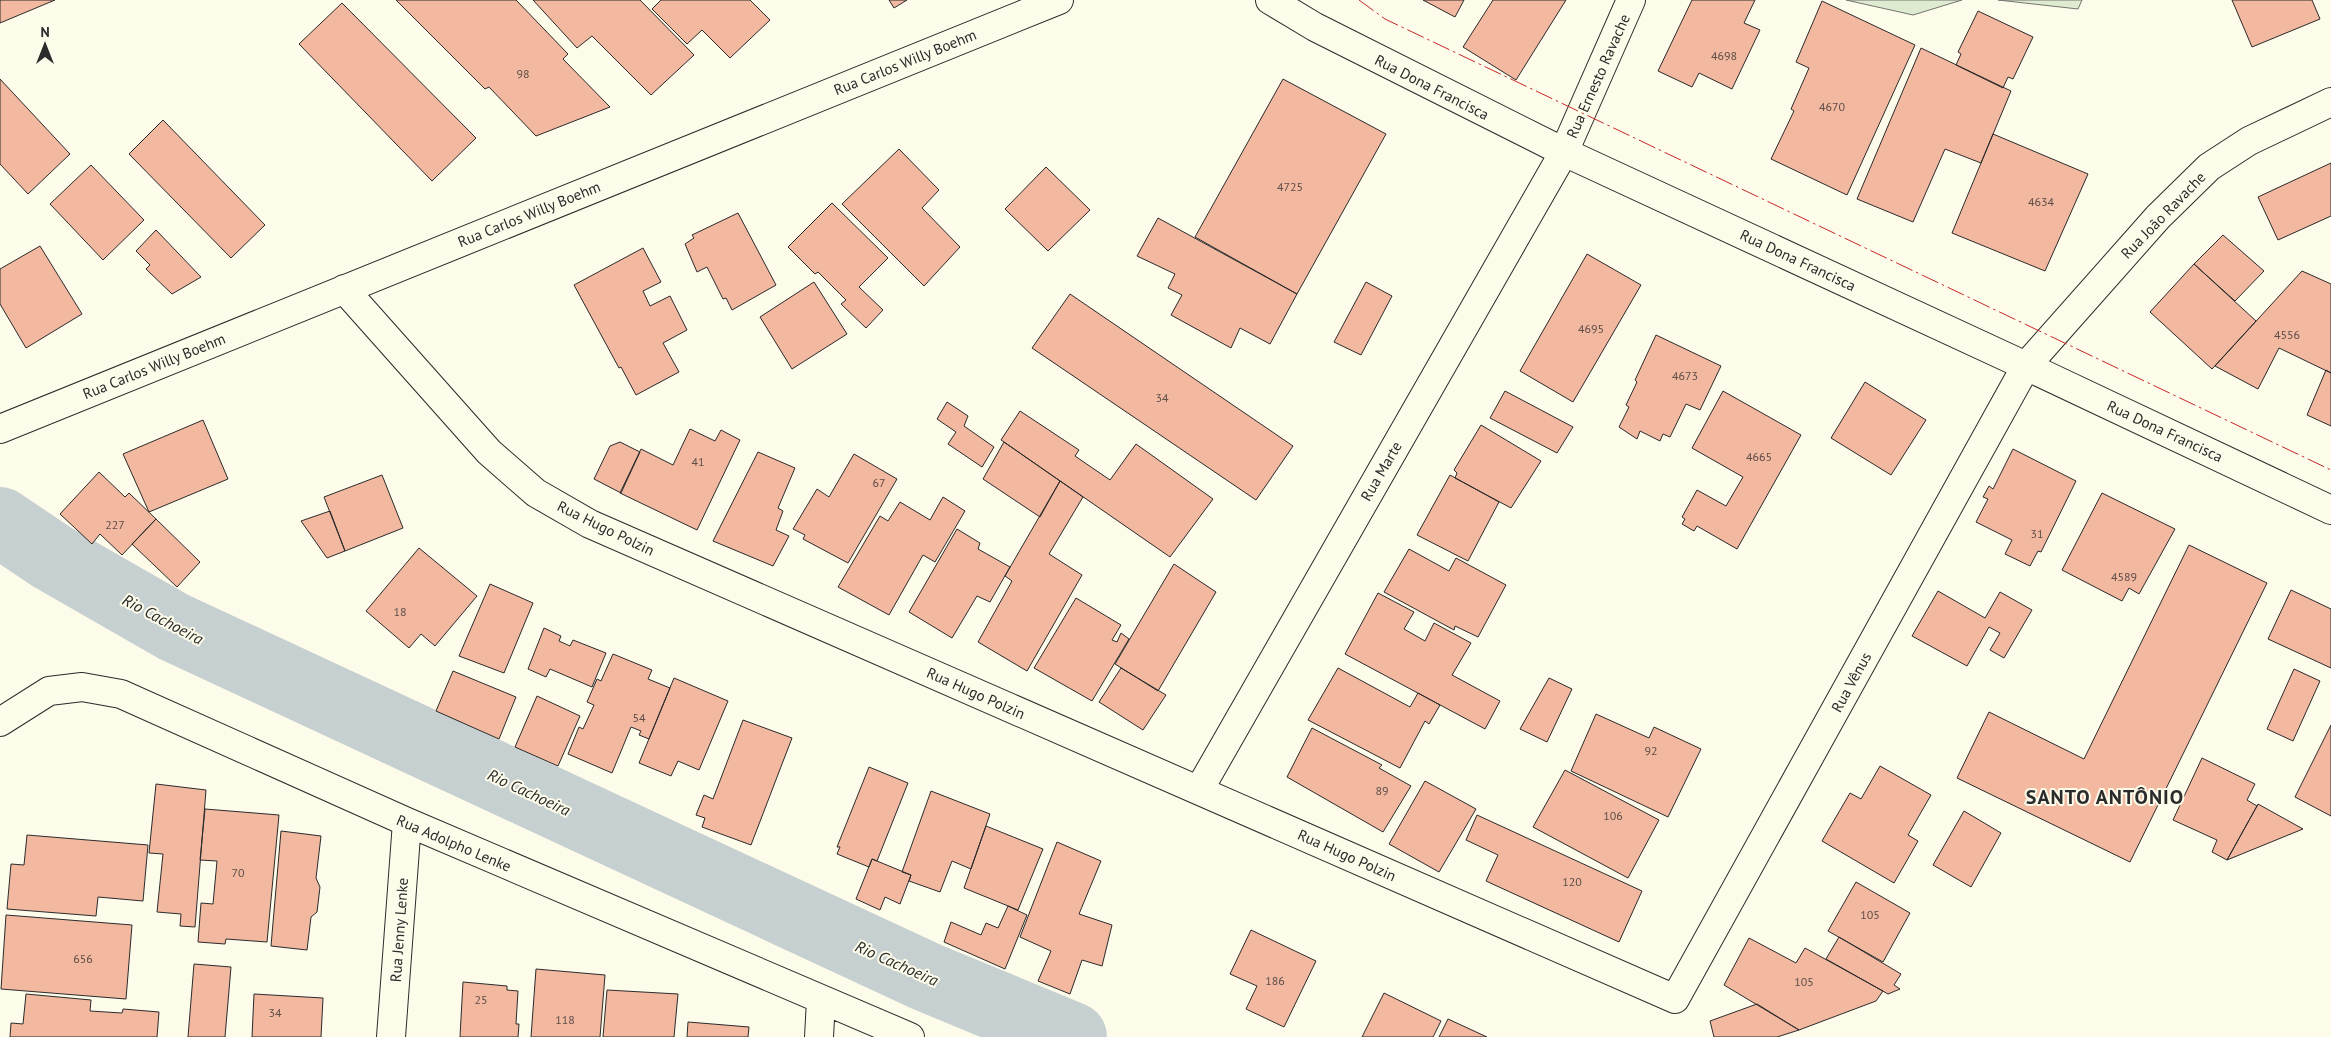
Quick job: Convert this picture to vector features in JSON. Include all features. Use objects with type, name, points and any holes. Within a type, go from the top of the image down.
[{"type":"street","name":"Rua Carlos Willy Boehm","points":[[0,429],[1059,0]]},
{"type":"street","name":"Rua Dona Francisca","points":[[1270,0],[1331,36],[1564,152],[2331,510]]},
{"type":"street","name":"Rua Ernesto Ravache","points":[[1564,152],[1632,0]]},
{"type":"street","name":"Rua João Ravache","points":[[2026,366],[2158,217],[2209,167],[2249,142],[2331,102]]},
{"type":"street","name":"Rua Marte","points":[[1199,790],[1564,152]]},
{"type":"street","name":"Rua Hugo Polzin","points":[[344,289],[489,452],[536,493],[590,524],[1675,999]]},
{"type":"street","name":"Rua Vênus","points":[[1675,999],[2026,366]]},
{"type":"street","name":"Rua Adolpho Lenke","points":[[0,722],[49,691],[82,687],[120,694],[407,822],[910,1037]]},
{"type":"street","name":"Rua Jenny Lenke","points":[[391,1037],[407,822]]},
{"type":"street","points":[[819,1037],[821,1000]]},
{"type":"green space","points":[[1846,0],[1962,0],[1913,15]]},
{"type":"green space","points":[[1998,0],[2082,0],[2078,9]]},
{"type":"building","points":[[0,0],[55,0],[0,23]]},
{"type":"building","points":[[396,0],[516,0],[568,54],[563,59],[610,107],[536,136],[489,87],[485,89]]},
{"type":"building","points":[[533,0],[640,0],[694,55],[651,95],[592,36],[577,48]]},
{"type":"building","points":[[661,0],[750,0],[770,20],[730,58],[702,30],[687,44],[652,9]]},
{"type":"building","points":[[889,0],[907,0],[894,8]]},
{"type":"building","points":[[1423,0],[1464,0],[1455,17]]},
{"type":"building","points":[[1493,0],[1566,0],[1516,80],[1463,47]]},
{"type":"building","points":[[1692,0],[1755,0],[1744,23],[1760,30],[1732,89],[1699,73],[1692,87],[1658,71]]},
{"type":"building","points":[[2232,0],[2312,0],[2320,19],[2252,47]]},
{"type":"building","points":[[1822,1],[1915,45],[1847,195],[1771,159],[1794,111],[1791,109],[1809,68],[1796,62]]},
{"type":"building","points":[[342,3],[476,138],[432,181],[299,44]]},
{"type":"building","points":[[1978,11],[2033,37],[2013,79],[2008,77],[2003,88],[1956,65],[1961,54],[1958,52]]},
{"type":"building","points":[[1921,48],[2011,91],[1981,163],[1945,149],[1913,222],[1857,199]]},
{"type":"building","points":[[0,79],[70,154],[28,194],[0,164]]},
{"type":"building","points":[[1283,79],[1386,134],[1297,294],[1195,237]]},
{"type":"building","points":[[163,120],[265,225],[231,258],[129,154]]},
{"type":"building","points":[[1993,134],[2088,174],[2045,271],[1952,233]]},
{"type":"building","points":[[899,149],[939,190],[922,208],[960,247],[924,286],[842,204]]},
{"type":"building","points":[[2331,163],[2331,216],[2278,240],[2258,197]]},
{"type":"building","points":[[91,165],[144,220],[103,260],[50,204]]},
{"type":"building","points":[[1046,167],[1090,210],[1048,251],[1005,209]]},
{"type":"building","points":[[832,203],[888,258],[859,287],[883,310],[866,328],[841,304],[846,300],[818,272],[815,274],[788,247]]},
{"type":"building","points":[[738,213],[776,285],[732,310],[726,298],[723,299],[707,267],[697,272],[685,244],[694,238],[692,235]]},
{"type":"building","points":[[1158,218],[1297,294],[1270,344],[1240,328],[1231,348],[1171,315],[1182,295],[1168,288],[1175,274],[1137,256]]},
{"type":"building","points":[[156,230],[201,277],[172,294],[146,269],[150,265],[136,251]]},
{"type":"building","points":[[2223,235],[2264,271],[2235,301],[2194,264]]},
{"type":"building","points":[[40,246],[82,314],[26,348],[0,304],[0,269]]},
{"type":"building","points":[[643,248],[661,282],[643,291],[650,306],[670,296],[687,330],[663,343],[679,372],[636,395],[621,367],[619,368],[574,285]]},
{"type":"building","points":[[1587,254],[1641,285],[1573,402],[1520,371]]},
{"type":"building","points":[[2194,264],[2256,321],[2212,369],[2150,312]]},
{"type":"building","points":[[2302,271],[2331,284],[2331,373],[2279,348],[2258,389],[2215,366]]},
{"type":"building","points":[[814,282],[847,334],[792,369],[760,317]]},
{"type":"building","points":[[1366,282],[1392,296],[1361,355],[1334,342]]},
{"type":"building","points":[[1070,294],[1293,446],[1256,500],[1032,348]]},
{"type":"building","points":[[1656,335],[1721,366],[1700,410],[1686,404],[1670,437],[1663,434],[1660,441],[1640,431],[1637,439],[1619,427],[1629,407],[1626,405],[1637,382],[1635,380]]},
{"type":"building","points":[[2326,370],[2331,373],[2331,426],[2307,415]]},
{"type":"building","points":[[1865,382],[1926,420],[1891,475],[1831,438]]},
{"type":"building","points":[[1505,391],[1573,427],[1557,453],[1490,418]]},
{"type":"building","points":[[1723,391],[1801,435],[1737,549],[1697,526],[1694,531],[1682,524],[1685,519],[1682,517],[1697,490],[1726,506],[1743,477],[1692,448]]},
{"type":"building","points":[[947,402],[968,416],[964,426],[994,447],[982,467],[948,444],[956,432],[937,419]]},
{"type":"building","points":[[1020,411],[1079,450],[1075,456],[1110,480],[1136,444],[1213,499],[1170,557],[1001,440]]},
{"type":"building","points":[[203,420],[228,479],[149,512],[123,454]]},
{"type":"building","points":[[1481,425],[1541,461],[1511,508],[1455,478],[1457,473],[1454,470]]},
{"type":"building","points":[[690,429],[715,441],[721,430],[740,440],[697,530],[620,493],[641,449],[673,465]]},
{"type":"building","points":[[620,442],[640,452],[621,493],[594,479],[610,446]]},
{"type":"building","points":[[1004,442],[1060,481],[1040,517],[983,479]]},
{"type":"building","points":[[2013,449],[2076,481],[2041,552],[2038,551],[2030,566],[2005,554],[2012,540],[1976,522],[1988,499],[1983,497],[1989,486],[1993,489]]},
{"type":"building","points":[[758,452],[795,468],[778,508],[783,511],[776,530],[789,536],[773,566],[713,541]]},
{"type":"building","points":[[854,454],[897,479],[848,563],[803,539],[805,535],[793,529],[817,489],[829,497]]},
{"type":"building","points":[[99,472],[125,497],[129,493],[156,519],[122,555],[100,534],[92,544],[60,514]]},
{"type":"building","points":[[382,475],[403,528],[345,551],[324,497]]},
{"type":"building","points":[[1450,475],[1499,502],[1468,561],[1417,535]]},
{"type":"building","points":[[1060,481],[1083,497],[1049,554],[1082,575],[1027,671],[978,642],[1012,581],[1005,576]]},
{"type":"building","points":[[2102,493],[2175,529],[2139,594],[2129,588],[2122,601],[2062,570]]},
{"type":"building","points":[[943,497],[965,511],[935,562],[923,555],[889,615],[838,587],[880,516],[888,521],[900,502],[930,520]]},
{"type":"building","points":[[330,511],[345,551],[327,558],[301,521]]},
{"type":"building","points":[[156,519],[200,562],[177,587],[132,544]]},
{"type":"building","points":[[957,529],[980,543],[978,549],[1010,567],[990,602],[977,596],[952,638],[909,612]]},
{"type":"building","points":[[2189,545],[2267,583],[2130,862],[1957,778],[1989,712],[2084,759]]},
{"type":"building","points":[[419,548],[477,596],[435,646],[421,634],[409,648],[366,611]]},
{"type":"building","points":[[1409,549],[1449,571],[1456,558],[1506,585],[1478,637],[1455,626],[1454,630],[1384,592]]},
{"type":"building","points":[[1174,564],[1216,592],[1158,691],[1115,664]]},
{"type":"building","points":[[490,584],[533,603],[504,673],[459,656]]},
{"type":"building","points":[[2291,590],[2331,609],[2331,668],[2268,639]]},
{"type":"building","points":[[1938,591],[1985,618],[2000,592],[2032,610],[2004,658],[1990,650],[2000,633],[1989,627],[1967,666],[1912,636]]},
{"type":"building","points":[[1378,593],[1414,612],[1404,629],[1425,641],[1434,623],[1471,643],[1452,675],[1500,701],[1485,729],[1345,654]]},
{"type":"building","points":[[1076,598],[1121,625],[1112,640],[1117,642],[1121,633],[1129,639],[1092,701],[1034,668]]},
{"type":"building","points":[[544,628],[561,636],[559,641],[570,646],[573,640],[606,653],[592,687],[550,669],[546,677],[528,669]]},
{"type":"building","points":[[613,654],[652,670],[648,679],[670,688],[649,739],[639,735],[641,731],[631,727],[612,773],[568,754],[579,727],[583,729],[594,705],[587,702],[597,679],[601,681]]},
{"type":"building","points":[[1121,668],[1166,695],[1143,730],[1099,702]]},
{"type":"building","points":[[1338,668],[1410,707],[1418,693],[1440,705],[1429,724],[1425,721],[1400,768],[1308,720]]},
{"type":"building","points":[[2294,669],[2320,681],[2293,741],[2267,729]]},
{"type":"building","points":[[453,671],[516,697],[499,739],[436,711]]},
{"type":"building","points":[[674,678],[728,701],[699,770],[678,761],[671,776],[639,763]]},
{"type":"building","points":[[1549,678],[1572,689],[1547,742],[1520,729]]},
{"type":"building","points":[[537,696],[580,716],[558,766],[515,747]]},
{"type":"building","points":[[1596,714],[1649,738],[1654,727],[1701,749],[1668,817],[1571,771]]},
{"type":"building","points":[[743,720],[792,738],[751,845],[702,827],[705,818],[696,815],[704,795],[713,799]]},
{"type":"building","points":[[2331,725],[2331,816],[2295,797]]},
{"type":"building","points":[[1312,728],[1382,765],[1379,768],[1411,786],[1383,832],[1287,777]]},
{"type":"building","points":[[2202,758],[2255,784],[2247,800],[2257,806],[2227,860],[2212,852],[2217,840],[2173,820]]},
{"type":"building","points":[[1880,766],[1931,795],[1908,835],[1918,841],[1894,883],[1822,841],[1850,793],[1861,799]]},
{"type":"building","points":[[869,767],[908,783],[877,861],[872,859],[869,867],[837,854],[840,847],[837,847]]},
{"type":"building","points":[[1565,770],[1659,820],[1628,878],[1533,827]]},
{"type":"building","points":[[1425,781],[1476,809],[1439,872],[1389,844]]},
{"type":"building","points":[[156,784],[206,790],[195,927],[180,926],[181,914],[157,912],[163,854],[149,853]]},
{"type":"building","points":[[931,791],[990,814],[971,869],[952,861],[940,892],[909,881],[911,875],[902,872]]},
{"type":"building","points":[[2258,804],[2303,829],[2227,860],[2257,806]]},
{"type":"building","points":[[205,809],[279,815],[267,942],[226,939],[225,944],[198,942],[201,903],[213,904],[217,861],[200,860]]},
{"type":"building","points":[[1964,811],[2001,833],[1971,887],[1933,865]]},
{"type":"building","points":[[1477,815],[1642,891],[1619,942],[1486,881],[1498,855],[1466,840]]},
{"type":"building","points":[[986,826],[1043,849],[1018,910],[964,888]]},
{"type":"building","points":[[281,831],[321,836],[316,878],[320,887],[317,912],[311,917],[307,950],[271,946]]},
{"type":"building","points":[[27,835],[148,845],[143,901],[98,897],[96,916],[7,909],[11,864],[24,865]]},
{"type":"building","points":[[1057,842],[1101,861],[1079,914],[1112,925],[1102,966],[1082,960],[1070,994],[1038,981],[1051,951],[1020,937]]},
{"type":"building","points":[[872,859],[911,875],[900,904],[885,897],[880,910],[856,899]]},
{"type":"building","points":[[1856,882],[1910,913],[1883,962],[1828,931]]},
{"type":"building","points":[[1008,906],[1027,915],[1005,969],[944,942],[951,922],[981,935],[986,923],[998,928]]},
{"type":"building","points":[[6,915],[132,925],[126,999],[1,989]]},
{"type":"building","points":[[1251,930],[1316,961],[1284,1027],[1246,1009],[1257,986],[1230,974]]},
{"type":"building","points":[[1839,937],[1901,974],[1894,985],[1900,989],[1888,994],[1826,959]]},
{"type":"building","points":[[1749,938],[1796,963],[1805,948],[1883,991],[1876,1001],[1799,1030],[1724,985]]},
{"type":"building","points":[[194,964],[231,967],[225,1037],[188,1037]]},
{"type":"building","points":[[536,969],[605,975],[600,1037],[531,1037]]},
{"type":"building","points":[[463,982],[507,986],[507,990],[518,991],[516,1024],[519,1024],[518,1037],[460,1037]]},
{"type":"building","points":[[607,990],[678,994],[674,1037],[603,1037]]},
{"type":"building","points":[[1384,993],[1441,1021],[1433,1037],[1362,1037]]},
{"type":"building","points":[[26,994],[91,1000],[90,1011],[122,1013],[123,1009],[159,1012],[157,1037],[10,1037],[11,1023],[23,1024]]},
{"type":"building","points":[[254,994],[323,998],[321,1037],[252,1037]]},
{"type":"building","points":[[1757,1004],[1799,1030],[1777,1037],[1714,1037],[1710,1021]]},
{"type":"building","points":[[1448,1019],[1487,1037],[1439,1037]]},
{"type":"building","points":[[688,1022],[749,1027],[748,1037],[687,1037]]},
{"type":"waterway","name":"Rio Cachoeira","points":[[0,522],[52,557],[174,627],[927,977],[1072,1037]]},
{"type":"power","points":[[1359,0],[1385,19],[2331,470]]},
{"type":"district","name":"SANTO ANTÔNIO","points":[[2105,797]]}]
